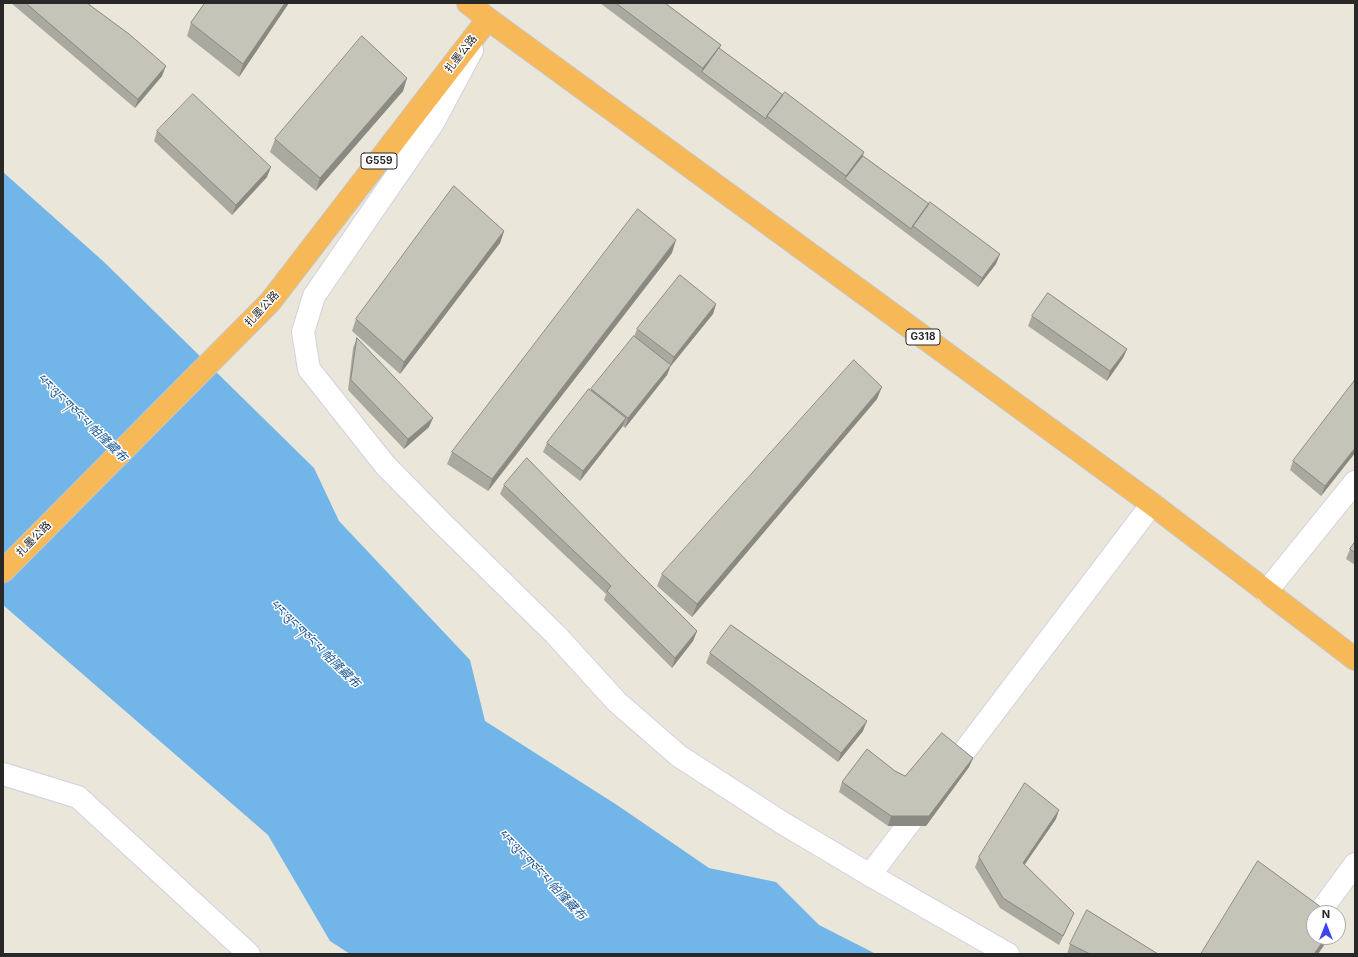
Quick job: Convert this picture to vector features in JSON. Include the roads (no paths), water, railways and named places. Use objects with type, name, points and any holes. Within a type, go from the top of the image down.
[{"type":"highway","name":"G318","points":[[468,3],[1152,504],[1355,659]]},
{"type":"highway","name":"扎墨公路","points":[[3,571],[270,302],[488,19]]},
{"type":"street","points":[[488,19],[433,123],[314,296],[303,332],[309,369],[385,465],[556,635],[617,702],[679,756],[781,822],[1008,954]]},
{"type":"street","points":[[1266,592],[1355,482]]},
{"type":"street","points":[[870,875],[1152,504]]},
{"type":"street","points":[[3,774],[78,797],[249,954]]},
{"type":"street","points":[[1325,905],[1355,864]]},
{"type":"water","name":"ཕར་ལུང་གཙང་པ 帕隆藏布","points":[[3,172],[104,262],[314,468],[339,521],[470,660],[485,721],[617,805],[709,868],[776,882],[819,925],[876,954],[350,954],[330,941],[268,835],[3,605]]}]
